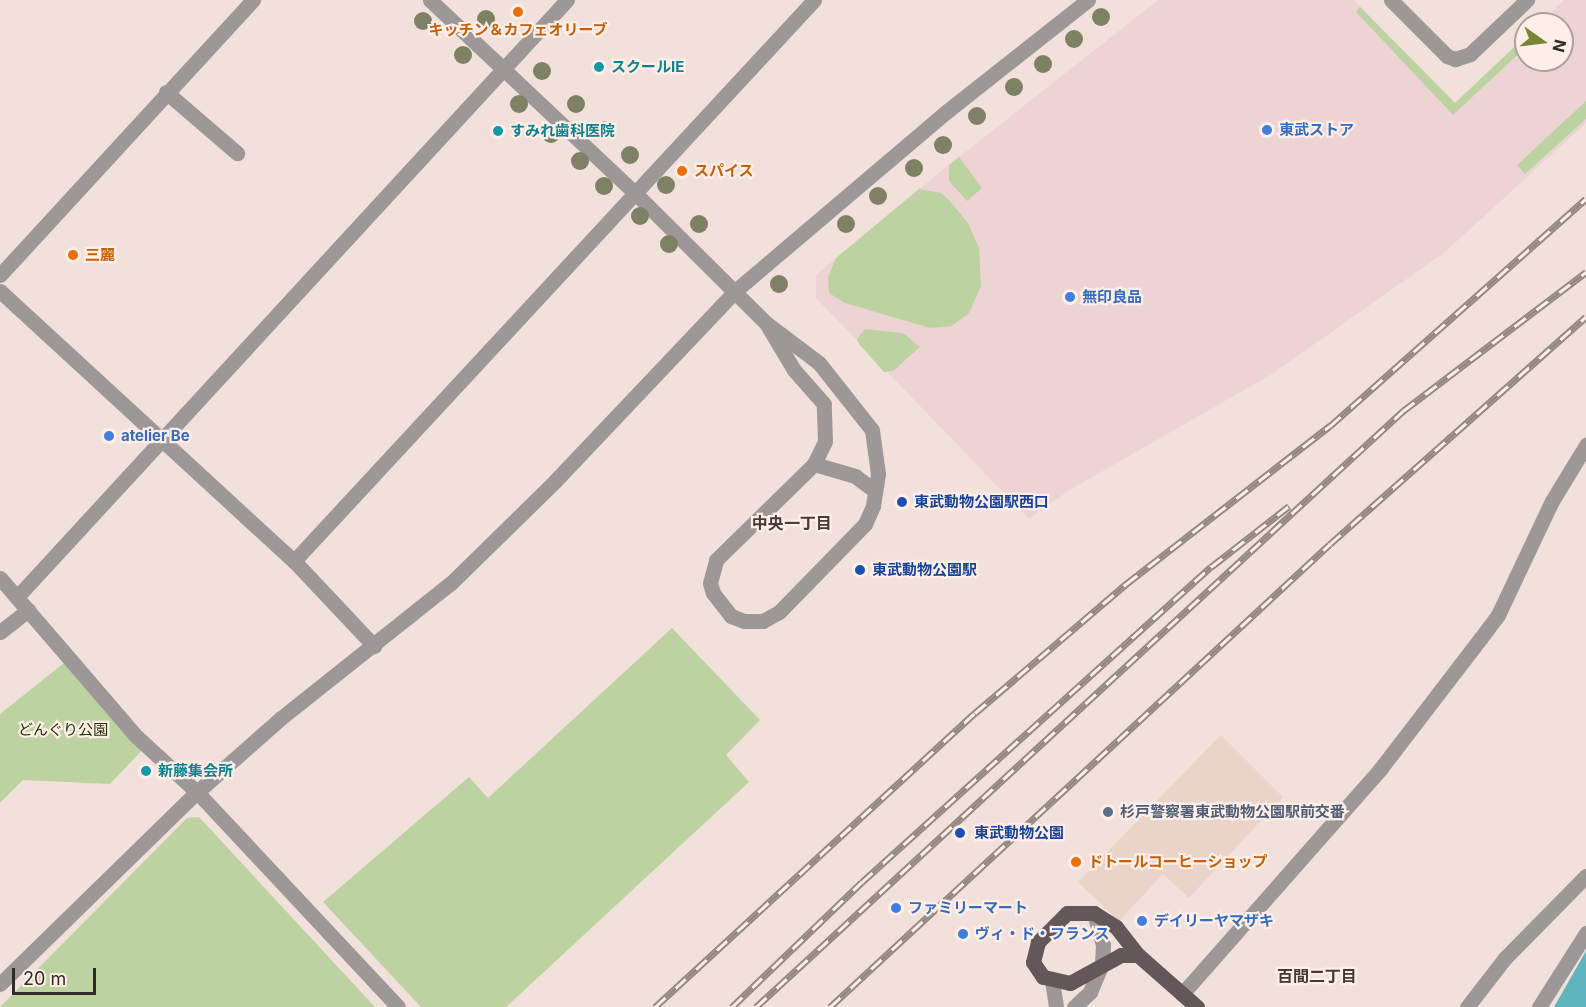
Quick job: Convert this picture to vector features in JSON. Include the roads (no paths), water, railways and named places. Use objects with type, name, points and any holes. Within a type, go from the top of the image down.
[{"type":"main road","points":[[1138,955],[1121,955],[1070,983],[1052,981],[1036,970],[1038,942],[1067,913],[1094,913],[1116,927],[1138,955],[1197,1007]]},
{"type":"street","points":[[0,275],[253,0]]},
{"type":"street","points":[[430,0],[635,193],[766,323],[819,363],[872,430],[878,474],[873,506],[865,524],[779,612],[763,621],[744,621],[731,616],[710,583],[716,561],[736,537],[814,464],[825,441],[824,404],[794,370],[766,323]]},
{"type":"street","points":[[17,597],[567,0]]},
{"type":"street","points":[[294,561],[814,0]]},
{"type":"street","points":[[0,983],[197,792],[281,718],[374,646],[475,560],[735,291],[946,112],[1088,0]]},
{"type":"street","points":[[1391,0],[1447,56],[1455,59],[1470,54],[1527,0]]},
{"type":"street","points":[[166,92],[237,153]]},
{"type":"street","points":[[0,291],[294,561],[374,646]]},
{"type":"street","points":[[1182,994],[1381,768],[1498,615],[1552,501],[1586,445]]},
{"type":"street","points":[[814,464],[855,476],[875,491]]},
{"type":"street","points":[[0,578],[136,736],[197,792],[398,1007]]},
{"type":"street","points":[[0,632],[28,610]]},
{"type":"street","points":[[1467,1007],[1505,958],[1586,876]]},
{"type":"street","points":[[1074,1007],[1090,992],[1102,964],[1103,945],[1094,913]]},
{"type":"street","points":[[1539,1007],[1586,933]]},
{"type":"street","points":[[1052,981],[1056,1007]]},
{"type":"water","points":[[1586,951],[1586,1007],[1554,1007]]},
{"type":"railway","points":[[655,1007],[975,713],[1126,584],[1330,426],[1586,199]]},
{"type":"railway","points":[[756,1007],[1403,411],[1586,272]]},
{"type":"railway","points":[[830,1007],[1330,544],[1586,317]]},
{"type":"railway","points":[[732,1007],[862,882],[1211,567],[1289,506]]},
{"type":"place","name":"キッチン＆カフェオリーブ","points":[[518,12]]},
{"type":"place","name":"スクールIE","points":[[599,67]]},
{"type":"place","name":"東武ストア","points":[[1267,130]]},
{"type":"place","name":"すみれ歯科医院","points":[[498,131]]},
{"type":"place","name":"スパイス","points":[[682,171]]},
{"type":"place","name":"三麗","points":[[73,255]]},
{"type":"place","name":"無印良品","points":[[1070,297]]},
{"type":"place","name":"atelier Be","points":[[109,436]]},
{"type":"place","name":"東武動物公園駅西口","points":[[902,502]]},
{"type":"place","name":"東武動物公園駅","points":[[860,570]]},
{"type":"place","name":"新藤集会所","points":[[146,771]]},
{"type":"place","name":"杉戸警察署東武動物公園駅前交番","points":[[1108,812]]},
{"type":"place","name":"東武動物公園","points":[[960,833]]},
{"type":"place","name":"ドトールコーヒーショップ","points":[[1076,862]]},
{"type":"place","name":"ファミリーマート","points":[[896,908]]},
{"type":"place","name":"デイリーヤマザキ","points":[[1142,921]]},
{"type":"place","name":"ヴィ・ド・フランス","points":[[963,934]]},
{"type":"district","name":"中央一丁目","points":[[792,523]]},
{"type":"district","name":"百間二丁目","points":[[1317,976]]},
{"type":"park label","name":"どんぐり公園","points":[[63,730]]}]
